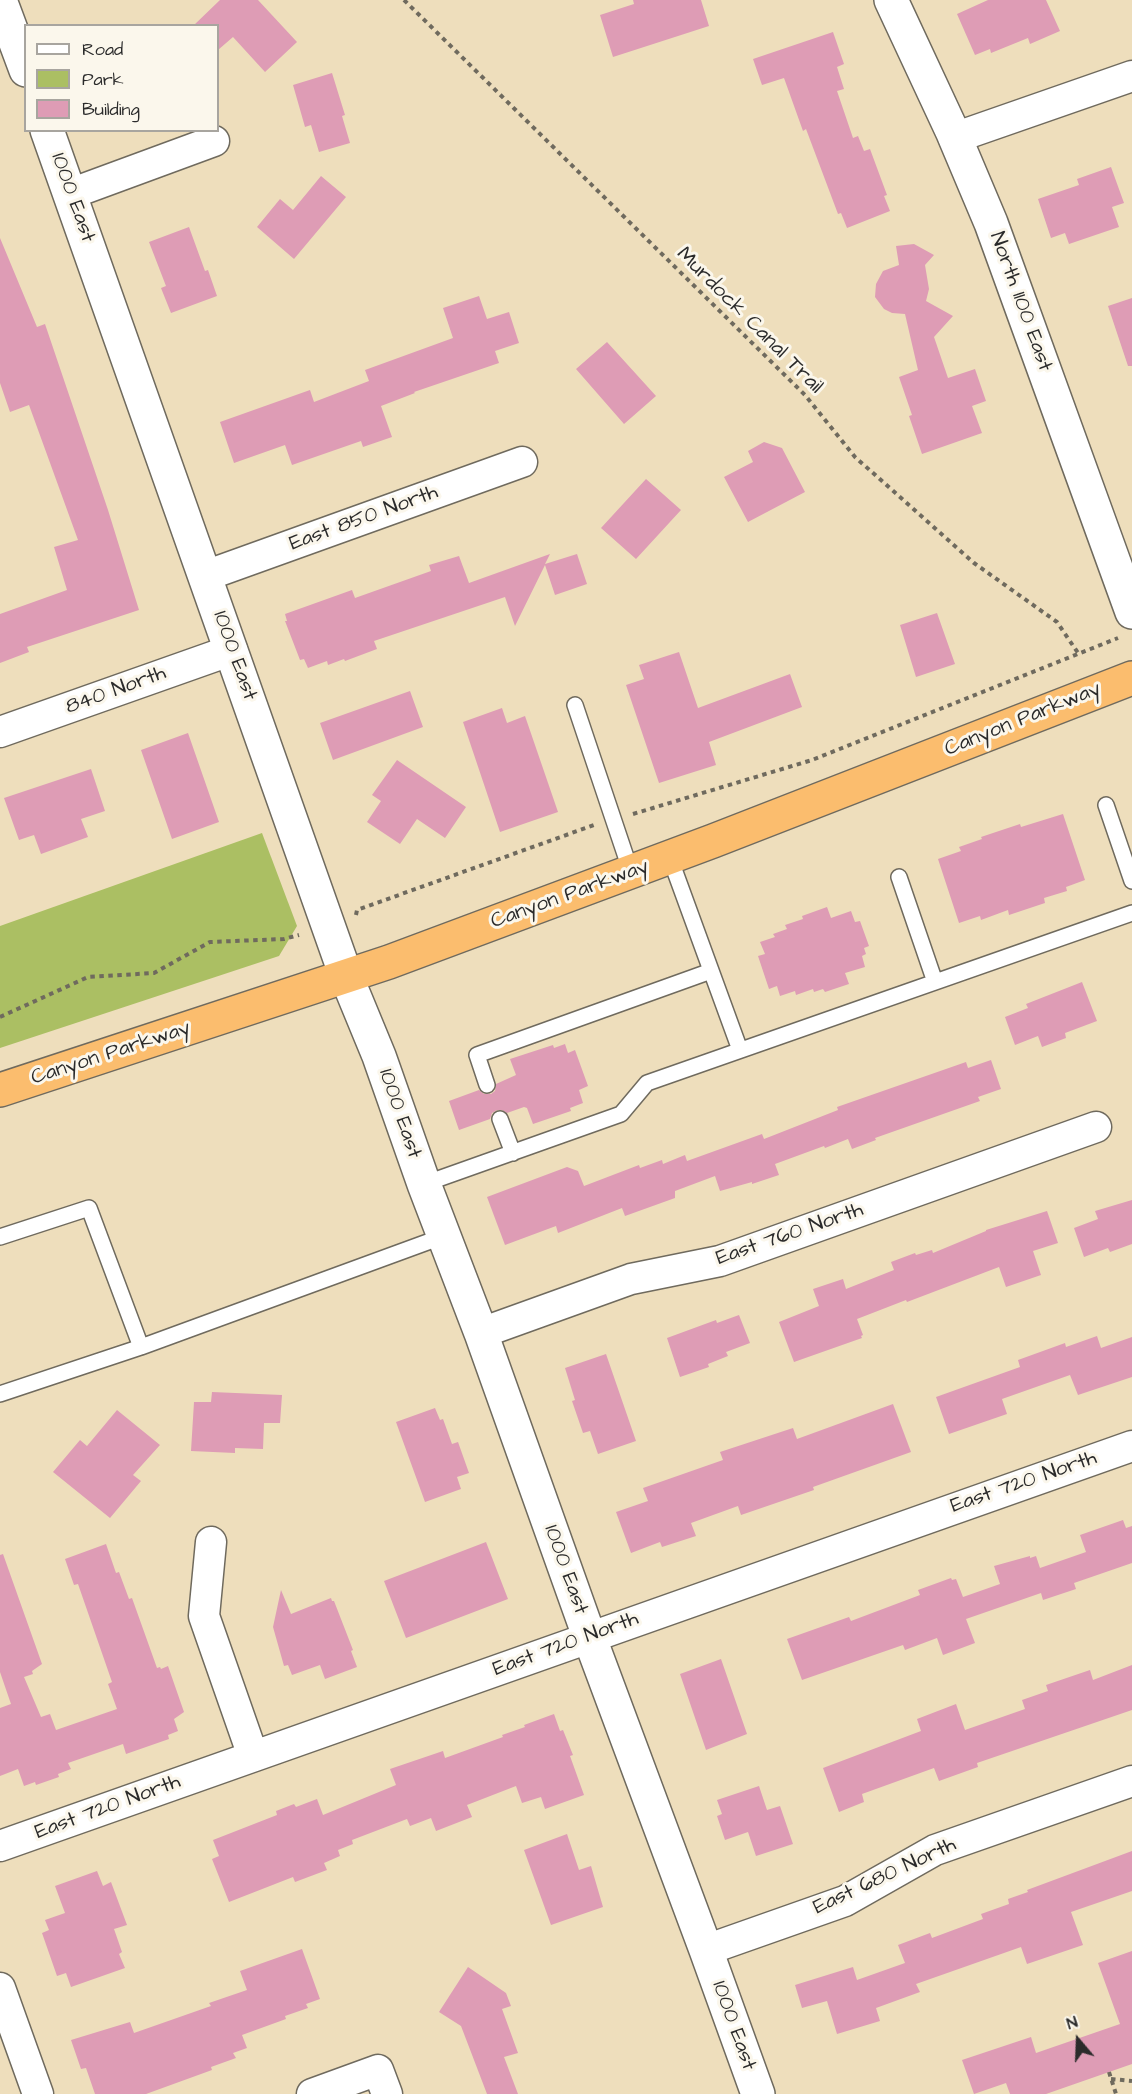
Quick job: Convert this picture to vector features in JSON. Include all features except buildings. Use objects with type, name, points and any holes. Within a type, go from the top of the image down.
[{"type":"highway","name":"Canyon Parkway","points":[[0,1090],[346,976],[670,858],[1132,680]]},
{"type":"street","points":[[0,0],[24,65]]},
{"type":"street","name":"North 1100 East","points":[[891,0],[991,223],[1132,612]]},
{"type":"street","points":[[954,138],[1132,76]]},
{"type":"street","name":"1000 East","points":[[48,132],[346,976],[379,1056],[758,2094]]},
{"type":"street","points":[[70,194],[214,141]]},
{"type":"street","name":"East 850 North","points":[[205,576],[522,462]]},
{"type":"street","name":"840 North","points":[[0,732],[232,650]]},
{"type":"street","name":"East 760 North","points":[[481,1333],[631,1279],[720,1261],[1096,1127]]},
{"type":"street","name":"East 720 North","points":[[0,1846],[1132,1446]]},
{"type":"street","points":[[211,1542],[204,1616],[253,1756]]},
{"type":"street","name":"East 680 North","points":[[706,1950],[845,1901],[935,1850],[1132,1781]]},
{"type":"street","points":[[0,1988],[38,2094]]},
{"type":"street","points":[[312,2094],[383,2082]]},
{"type":"lane","points":[[575,705],[632,872]]},
{"type":"lane","points":[[1106,805],[1132,881]]},
{"type":"lane","points":[[670,858],[740,1050]]},
{"type":"lane","points":[[899,878],[935,982]]},
{"type":"lane","points":[[424,1184],[621,1114],[647,1083],[1132,913]]},
{"type":"lane","points":[[487,1085],[477,1055],[711,971]]},
{"type":"lane","points":[[500,1119],[513,1153]]},
{"type":"lane","points":[[0,1237],[89,1208],[141,1347]]},
{"type":"lane","points":[[0,1394],[141,1347],[444,1236]]},
{"type":"path","name":"Murdock Canal Trail","points":[[404,0],[805,395],[855,457],[974,563],[1057,622],[1078,653]]},
{"type":"path","points":[[356,917],[357,910],[594,825],[812,760],[1108,641],[1111,643]]},
{"type":"path","points":[[0,1017],[88,977],[154,973],[210,942],[284,939],[304,934]]},
{"type":"path","points":[[1109,2072],[1116,2094]]},
{"type":"path","points":[[1111,2079],[1132,2081]]},
{"type":"green space","points":[[262,833],[297,926],[279,956],[0,1048],[0,926]]}]
